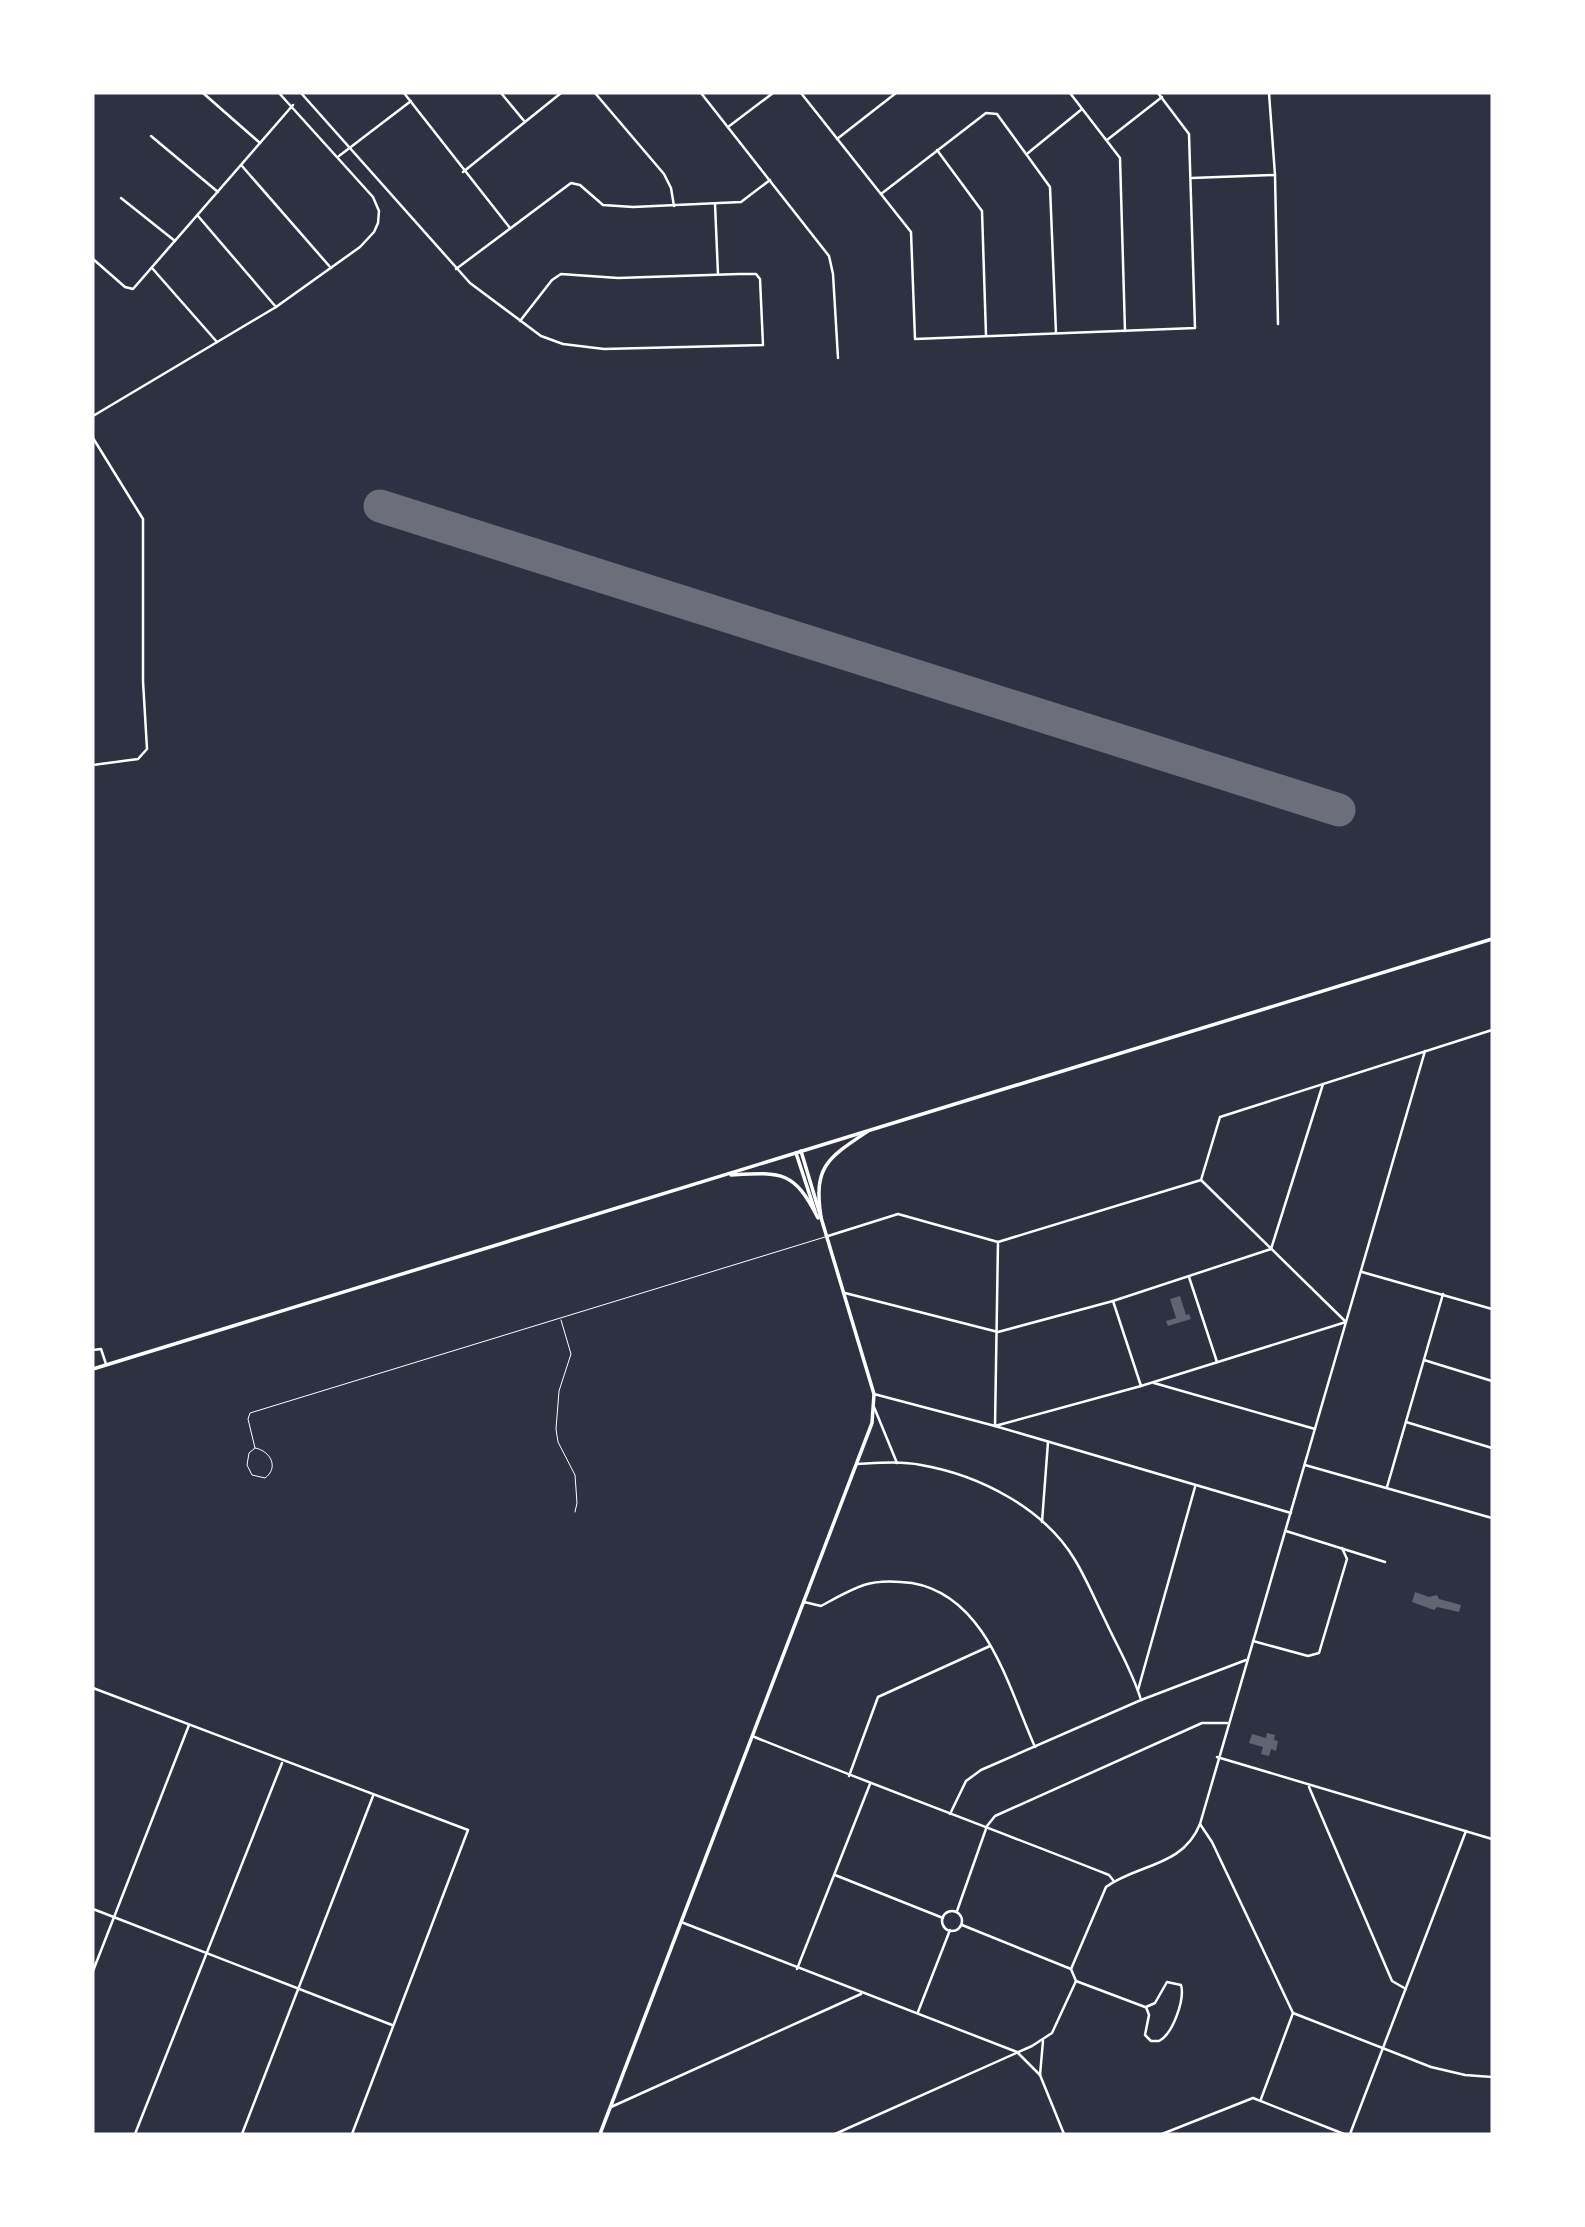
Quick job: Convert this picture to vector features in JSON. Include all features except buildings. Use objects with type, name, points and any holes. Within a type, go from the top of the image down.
[{"type":"main road","points":[[93,1368],[1492,939]]},
{"type":"main road","points":[[819,1217],[817,1186],[822,1168],[835,1153],[873,1128]]},
{"type":"main road","points":[[600,2134],[857,1464],[874,1407],[874,1394],[845,1293],[799,1152]]},
{"type":"main road","points":[[722,1175],[781,1175],[804,1190],[819,1217]]},
{"type":"street","points":[[203,93],[260,143]]},
{"type":"street","points":[[93,416],[276,307],[370,238],[380,217],[373,197],[293,105],[279,93]]},
{"type":"street","points":[[301,93],[457,269],[520,321],[548,340],[585,348],[763,345],[759,277],[718,274],[618,278],[561,274],[552,280],[520,321]]},
{"type":"street","points":[[404,93],[463,172],[510,228]]},
{"type":"street","points":[[500,93],[526,122]]},
{"type":"street","points":[[463,172],[561,93]]},
{"type":"street","points":[[595,93],[664,174],[671,188],[674,206]]},
{"type":"street","points":[[701,93],[831,260],[838,358]]},
{"type":"street","points":[[728,127],[773,93]]},
{"type":"street","points":[[801,93],[912,234],[915,339],[1193,329],[1198,323],[1189,132],[1158,93]]},
{"type":"street","points":[[837,139],[896,93]]},
{"type":"street","points":[[1070,93],[1118,154],[1122,168],[1125,331]]},
{"type":"street","points":[[1269,93],[1275,175],[1278,324]]},
{"type":"street","points":[[1107,140],[1162,97]]},
{"type":"street","points":[[339,156],[411,101]]},
{"type":"street","points":[[93,259],[131,290],[219,193],[293,105]]},
{"type":"street","points":[[1028,153],[1082,109]]},
{"type":"street","points":[[880,194],[989,112],[997,114],[1028,153],[1050,187],[1056,333]]},
{"type":"street","points":[[151,136],[219,193]]},
{"type":"street","points":[[937,150],[982,211],[986,336]]},
{"type":"street","points":[[242,166],[331,268]]},
{"type":"street","points":[[1192,178],[1275,175]]},
{"type":"street","points":[[457,269],[571,183],[580,185],[597,202],[611,206],[674,206],[745,200],[771,180]]},
{"type":"street","points":[[121,198],[175,241]]},
{"type":"street","points":[[715,203],[718,274]]},
{"type":"street","points":[[198,216],[276,307]]},
{"type":"street","points":[[152,268],[216,342]]},
{"type":"street","points":[[93,438],[133,497],[144,522],[143,681],[147,749],[138,759],[93,765]]},
{"type":"street","points":[[1201,1180],[1220,1117],[1492,1030]]},
{"type":"street","points":[[1071,1969],[1106,1887],[1180,1851],[1192,1841],[1200,1824],[1217,1757],[1286,1531],[1425,1051]]},
{"type":"street","points":[[1272,1249],[1323,1084]]},
{"type":"street","points":[[1201,1180],[1346,1322]]},
{"type":"street","points":[[826,1237],[898,1214],[998,1242],[1201,1180]]},
{"type":"street","points":[[996,1426],[998,1242]]},
{"type":"street","points":[[845,1293],[998,1332],[1114,1301],[1272,1249]]},
{"type":"street","points":[[1362,1272],[1492,1308]]},
{"type":"street","points":[[1189,1277],[1217,1362]]},
{"type":"street","points":[[1387,1487],[1443,1294]]},
{"type":"street","points":[[1114,1301],[1141,1386]]},
{"type":"street","points":[[996,1426],[1141,1386],[1346,1322]]},
{"type":"street","points":[[93,1350],[102,1349],[106,1364]]},
{"type":"street","points":[[1424,1360],[1492,1381]]},
{"type":"street","points":[[1151,1382],[1315,1429]]},
{"type":"street","points":[[874,1394],[996,1426],[1291,1513]]},
{"type":"street","points":[[874,1407],[897,1463]]},
{"type":"street","points":[[1406,1422],[1492,1448]]},
{"type":"street","points":[[1042,1522],[1048,1442]]},
{"type":"street","points":[[857,1464],[919,1464],[967,1477],[1007,1496],[1042,1522],[1074,1559],[1141,1700]]},
{"type":"street","points":[[1305,1465],[1492,1518]]},
{"type":"street","points":[[1138,1690],[1195,1486]]},
{"type":"street","points":[[1286,1531],[1385,1562]]},
{"type":"street","points":[[1253,1641],[1308,1656],[1319,1653],[1347,1559],[1342,1548]]},
{"type":"street","points":[[804,1602],[821,1606],[863,1585],[880,1581],[920,1585],[959,1604],[973,1619],[990,1646],[1035,1747]]},
{"type":"street","points":[[849,1776],[878,1697],[990,1646]]},
{"type":"street","points":[[950,1814],[970,1777],[1141,1700],[1247,1659]]},
{"type":"street","points":[[93,1693],[94,1688],[282,1762],[466,1828],[468,1833],[352,2134]]},
{"type":"street","points":[[957,1912],[987,1826],[995,1816],[1202,1723],[1227,1723]]},
{"type":"street","points":[[93,1971],[189,1725]]},
{"type":"street","points":[[752,1736],[849,1776],[987,1826],[1109,1875],[1114,1881]]},
{"type":"street","points":[[1217,1757],[1309,1787],[1492,1839]]},
{"type":"street","points":[[135,2134],[282,1762]]},
{"type":"street","points":[[797,1969],[870,1784]]},
{"type":"street","points":[[1309,1787],[1392,1981],[1406,1989]]},
{"type":"street","points":[[242,2134],[373,1796]]},
{"type":"street","points":[[1200,1824],[1212,1842],[1293,2013],[1446,2071],[1492,2077]]},
{"type":"street","points":[[1350,2134],[1466,1831]]},
{"type":"street","points":[[834,1875],[943,1917]]},
{"type":"street","points":[[93,1909],[392,2025]]},
{"type":"street","points":[[950,1930],[944,1926],[943,1917],[948,1911],[957,1912],[963,1920],[962,1925]]},
{"type":"street","points":[[681,1922],[861,1994],[1017,2052],[1040,2075],[1064,2134]]},
{"type":"street","points":[[835,2134],[1045,2038],[1055,2028],[1076,1981],[1071,1969],[962,1925],[950,1930],[918,2013]]},
{"type":"street","points":[[1076,1981],[1146,2007],[1155,2003],[1164,1984],[1171,1981],[1181,1985],[1182,1995],[1163,2039],[1146,2038],[1149,2015],[1146,2007]]},
{"type":"street","points":[[611,2108],[861,1994]]},
{"type":"street","points":[[1261,2099],[1293,2013]]},
{"type":"street","points":[[1040,2075],[1045,2038]]},
{"type":"street","points":[[1162,2134],[1236,2102],[1253,2098],[1344,2134]]},
{"type":"lane","points":[[255,1448],[248,1419],[250,1413],[826,1237]]},
{"type":"lane","points":[[560,1318],[570,1354],[559,1391],[556,1429],[558,1443],[575,1475],[575,1512]]},
{"type":"lane","points":[[255,1448],[263,1450],[271,1458],[272,1472],[265,1478],[257,1477],[249,1470],[247,1458],[255,1448]]},
{"type":"runway","points":[[380,506],[1339,810]]}]
